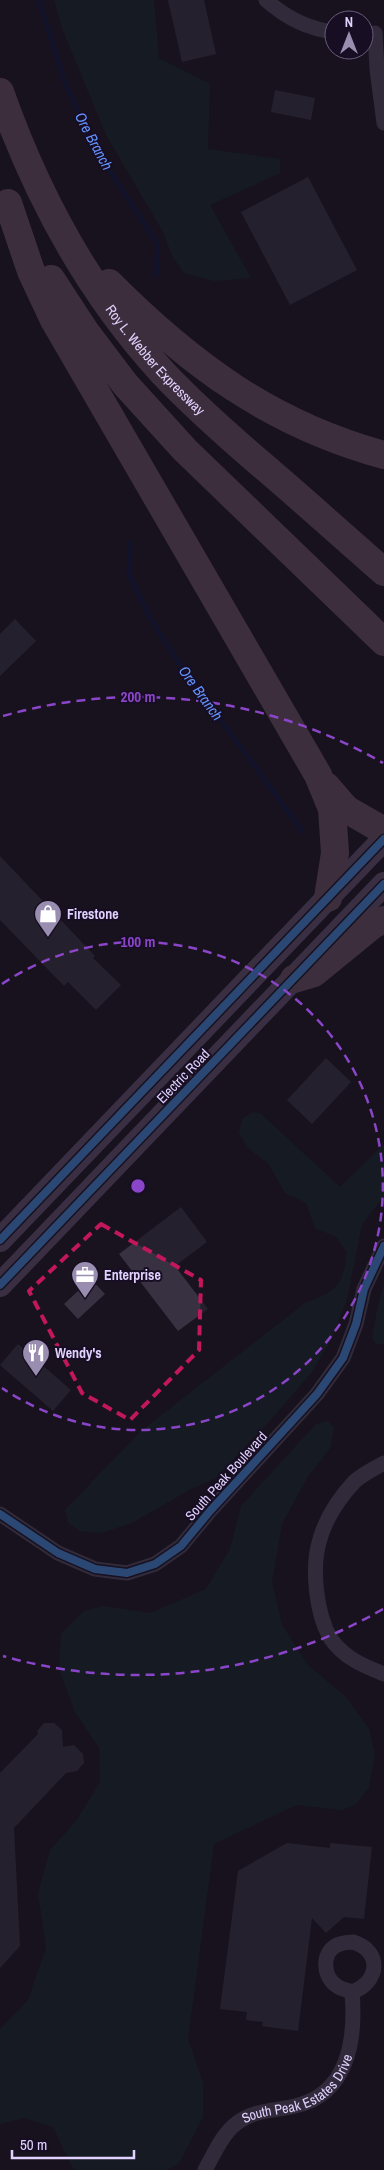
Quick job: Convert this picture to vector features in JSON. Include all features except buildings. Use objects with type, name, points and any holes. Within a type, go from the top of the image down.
[{"type":"highway","name":"Roy L. Webber Expressway","points":[[0,92],[18,142],[40,192],[90,278],[127,330],[199,410],[384,572]]},
{"type":"highway","points":[[4,194],[53,283],[124,384],[186,450],[384,642]]},
{"type":"highway","points":[[4,194],[31,271],[54,320],[318,775],[332,809],[335,853],[328,898]]},
{"type":"highway","points":[[67,241],[132,306],[172,342],[225,382],[262,406],[288,419],[333,438],[384,455]]},
{"type":"highway","points":[[318,775],[346,809],[384,831]]},
{"type":"highway","points":[[294,980],[314,973],[374,924],[384,920]]},
{"type":"main road","name":"Electric Road","points":[[0,1240],[384,839]]},
{"type":"main road","name":"Electric Road","points":[[0,1285],[384,884]]},
{"type":"street","points":[[266,0],[283,14],[306,25],[324,30]]},
{"type":"street","points":[[374,33],[384,123]]},
{"type":"street","name":"South Peak Boulevard","points":[[0,1514],[58,1553],[95,1569],[127,1573],[155,1564],[181,1546],[210,1510],[317,1394],[343,1358],[356,1324],[364,1290],[384,1246]]},
{"type":"street","points":[[384,1463],[356,1480],[333,1509],[319,1540],[315,1575],[320,1611],[332,1639],[355,1662],[384,1674]]},
{"type":"street","name":"South Peak Estates Drive","points":[[205,2170],[224,2136],[238,2122],[257,2113],[305,2104],[322,2093],[337,2079],[349,2053],[353,2008],[352,1992]]},
{"type":"highlighted area","points":[[101,1224],[201,1280],[199,1350],[130,1420],[82,1393],[29,1291]]},
{"type":"shaded area","points":[[54,0],[154,0],[159,58],[210,84],[208,149],[280,159],[280,173],[210,205],[251,278],[215,281],[184,273],[172,256],[163,232],[106,135],[62,28]]},
{"type":"shaded area","points":[[253,1112],[260,1113],[340,1187],[384,1144],[384,1196],[362,1224],[347,1299],[332,1338],[312,1372],[276,1414],[216,1478],[191,1489],[132,1523],[101,1533],[80,1531],[68,1523],[65,1510],[141,1431],[305,1303],[331,1291],[343,1273],[347,1252],[336,1237],[315,1228],[306,1203],[285,1193],[268,1163],[248,1148],[239,1133],[242,1119]]},
{"type":"shaded area","points":[[384,1285],[384,1345],[375,1343],[372,1338],[378,1304]]},
{"type":"shaded area","points":[[328,1421],[334,1428],[330,1448],[307,1478],[282,1524],[272,1582],[282,1625],[308,1665],[346,1697],[369,1729],[375,1754],[369,1787],[356,1804],[342,1810],[296,1805],[214,1844],[188,2039],[203,2083],[203,2117],[179,2163],[167,2170],[78,2170],[72,2167],[53,2127],[24,2118],[0,2124],[0,2029],[28,2000],[46,1948],[38,1893],[50,1850],[76,1821],[100,1782],[99,1748],[74,1710],[59,1669],[61,1634],[84,1611],[103,1606],[150,1613],[206,1589],[230,1549],[241,1506],[316,1424]]},
{"type":"waterway","name":"Ore Branch","points":[[39,0],[64,80],[91,142],[158,245],[156,276]]},
{"type":"waterway","name":"Ore Branch","points":[[130,543],[129,575],[150,618],[177,660],[302,831]]},
{"type":"cycle path","points":[[0,1240],[384,839]]},
{"type":"cycle path","points":[[0,1285],[384,884]]},
{"type":"cycle path","points":[[0,1514],[58,1553],[95,1569],[127,1573],[155,1564],[181,1546],[210,1511],[317,1394],[343,1358],[356,1324],[364,1289],[384,1246]]},
{"type":"place","name":"Firestone","points":[[48,938]]},
{"type":"place","name":"Enterprise","points":[[85,1299]]},
{"type":"place","name":"Wendy's","points":[[36,1377]]}]
